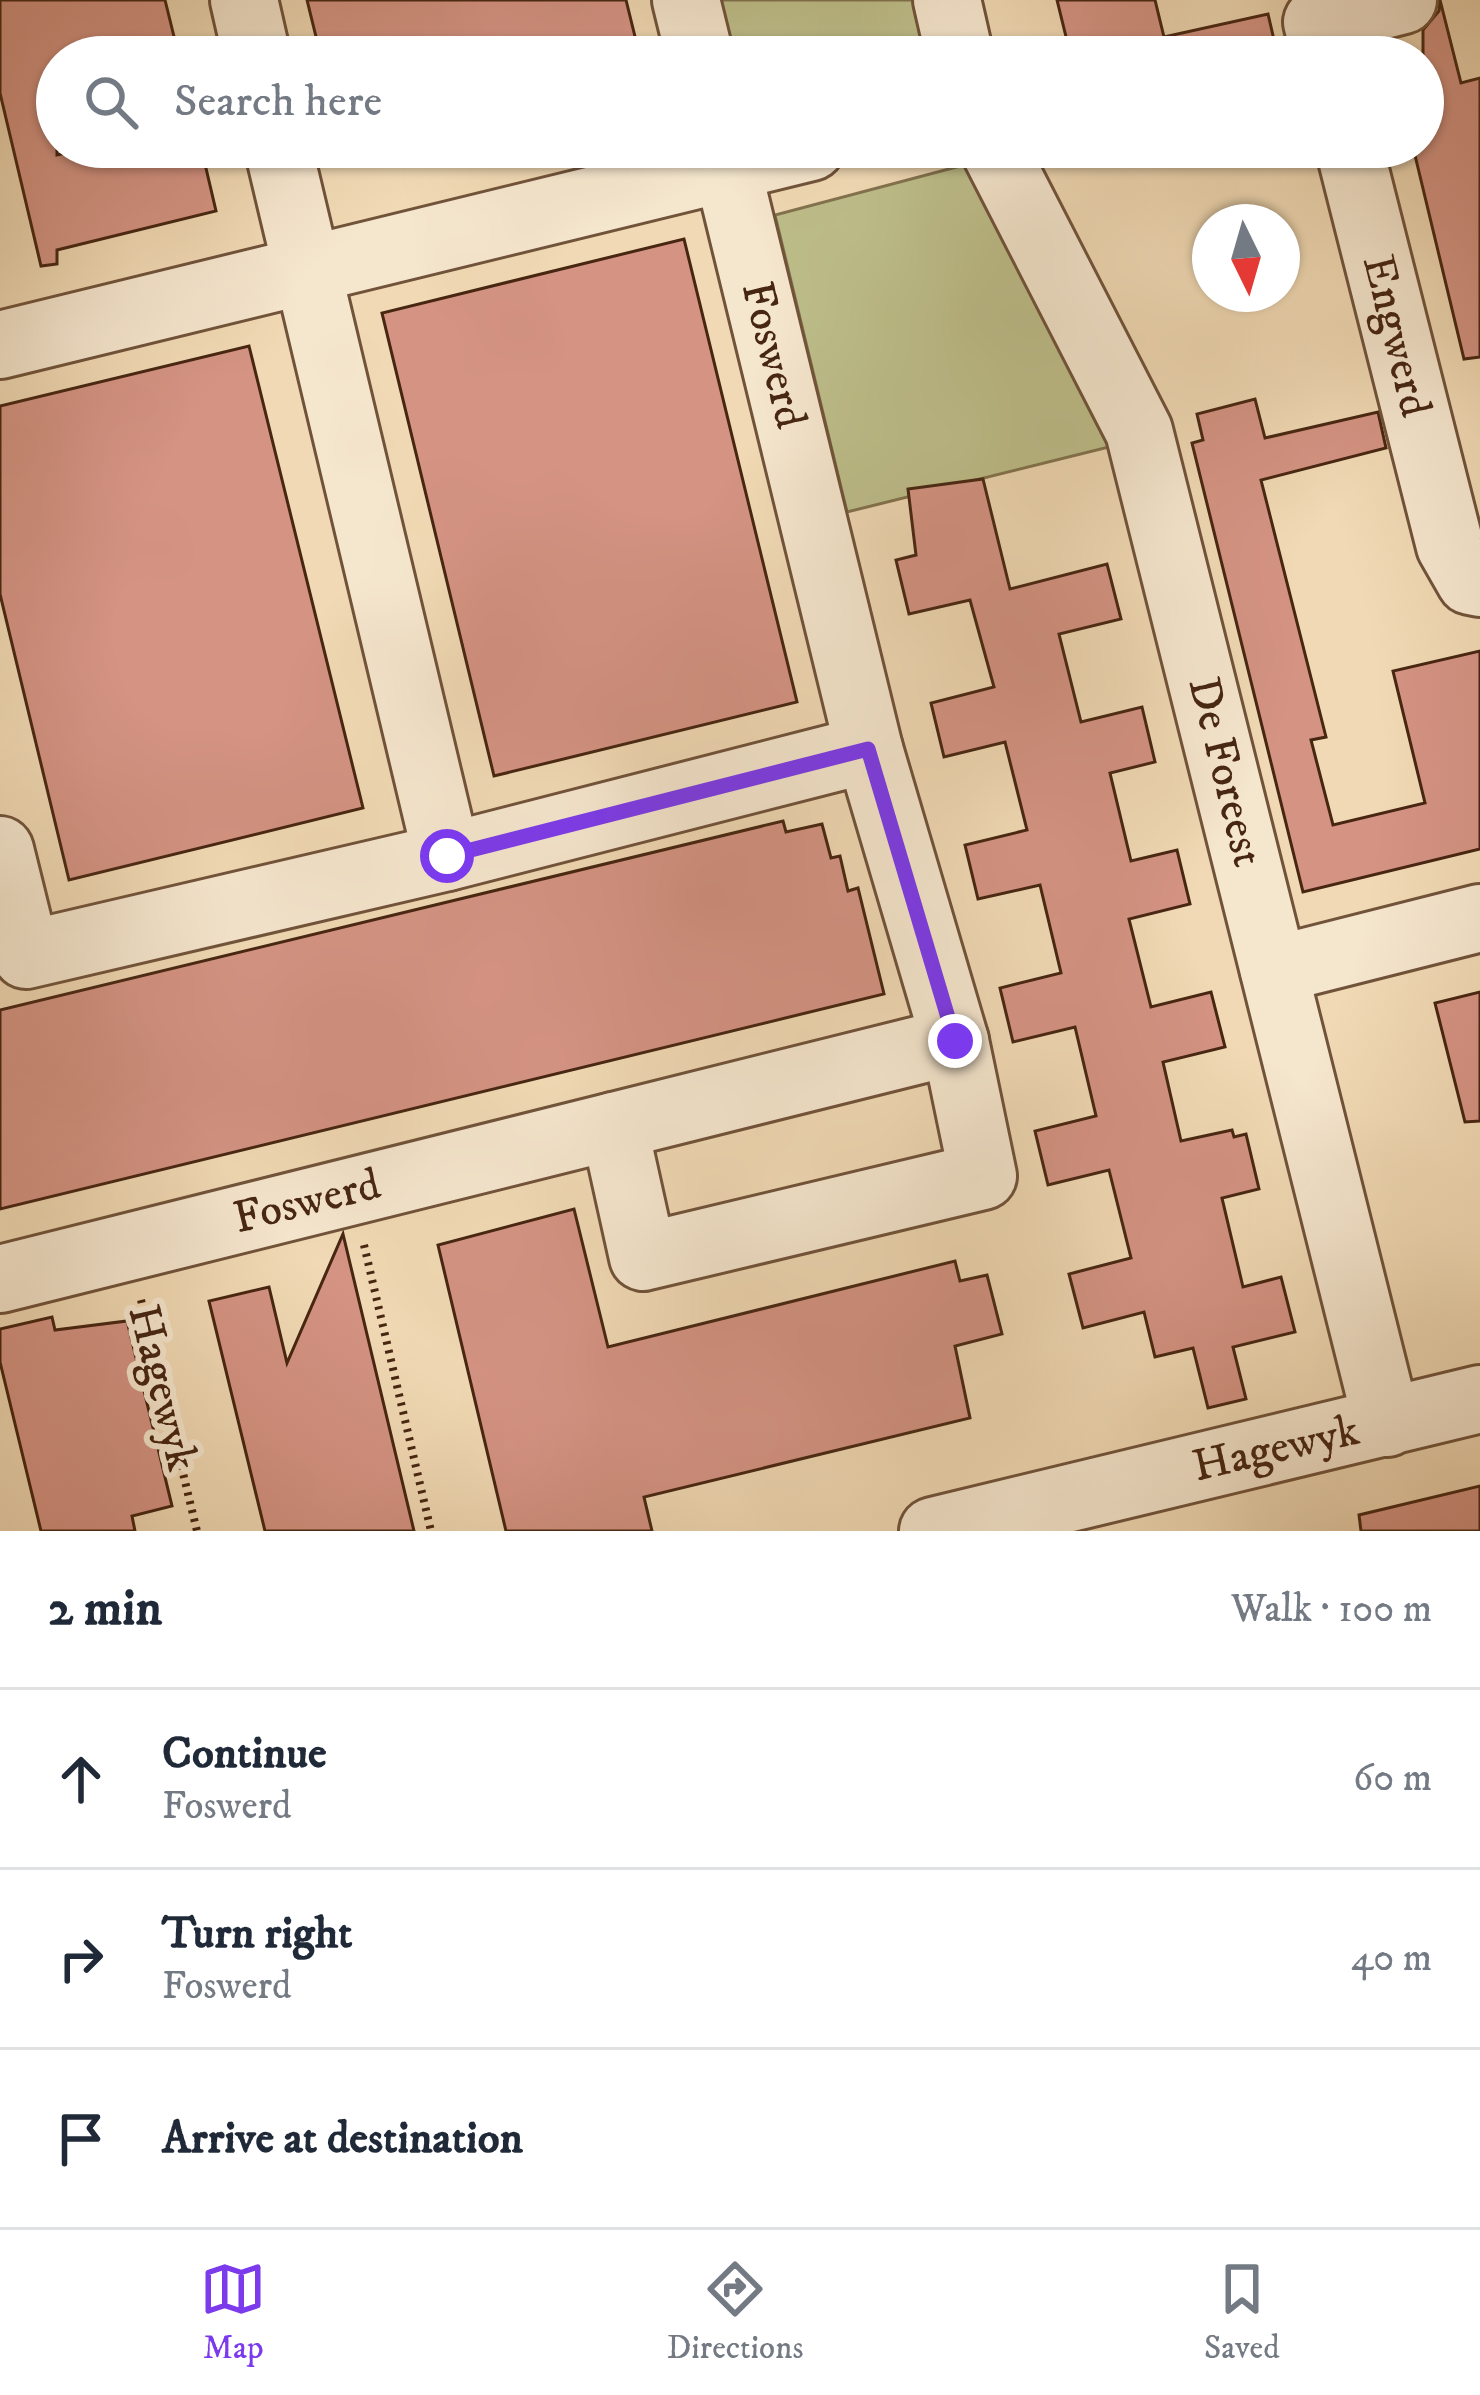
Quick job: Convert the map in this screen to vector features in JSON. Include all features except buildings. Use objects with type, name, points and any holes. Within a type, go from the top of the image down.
[{"type":"street","points":[[244,0],[252,36]]},
{"type":"street","points":[[686,0],[695,36]]},
{"type":"street","points":[[946,0],[955,36]]},
{"type":"street","points":[[1321,36],[1317,22],[1403,0]]},
{"type":"street","points":[[283,168],[447,856]]},
{"type":"street","points":[[0,345],[307,271],[688,168]]},
{"type":"street","name":"Foswerd","points":[[614,1126],[643,1257],[983,1176],[955,1041],[868,749],[727,168]]},
{"type":"street","name":"De Foreest","points":[[1004,168],[1139,431],[1387,1423]]},
{"type":"street","name":"Engwerd","points":[[1353,168],[1450,546],[1470,580],[1480,583]]},
{"type":"street","points":[[0,850],[26,955],[447,856],[868,749]]},
{"type":"street","points":[[1274,970],[1480,918]]},
{"type":"street","name":"Foswerd","points":[[0,1279],[955,1041]]},
{"type":"street","name":"Hagewyk","points":[[933,1531],[1480,1399]]},
{"type":"path","points":[[352,1191],[431,1531]]},
{"type":"path","name":"Hagewyk","points":[[128,1246],[197,1531]]},
{"type":"green space","points":[[716,0],[926,0],[934,36],[725,36]]},
{"type":"green space","points":[[953,168],[983,168],[1125,443],[847,512],[775,215]]},
{"type":"route","points":[[447,856],[868,749],[955,1041]]}]
